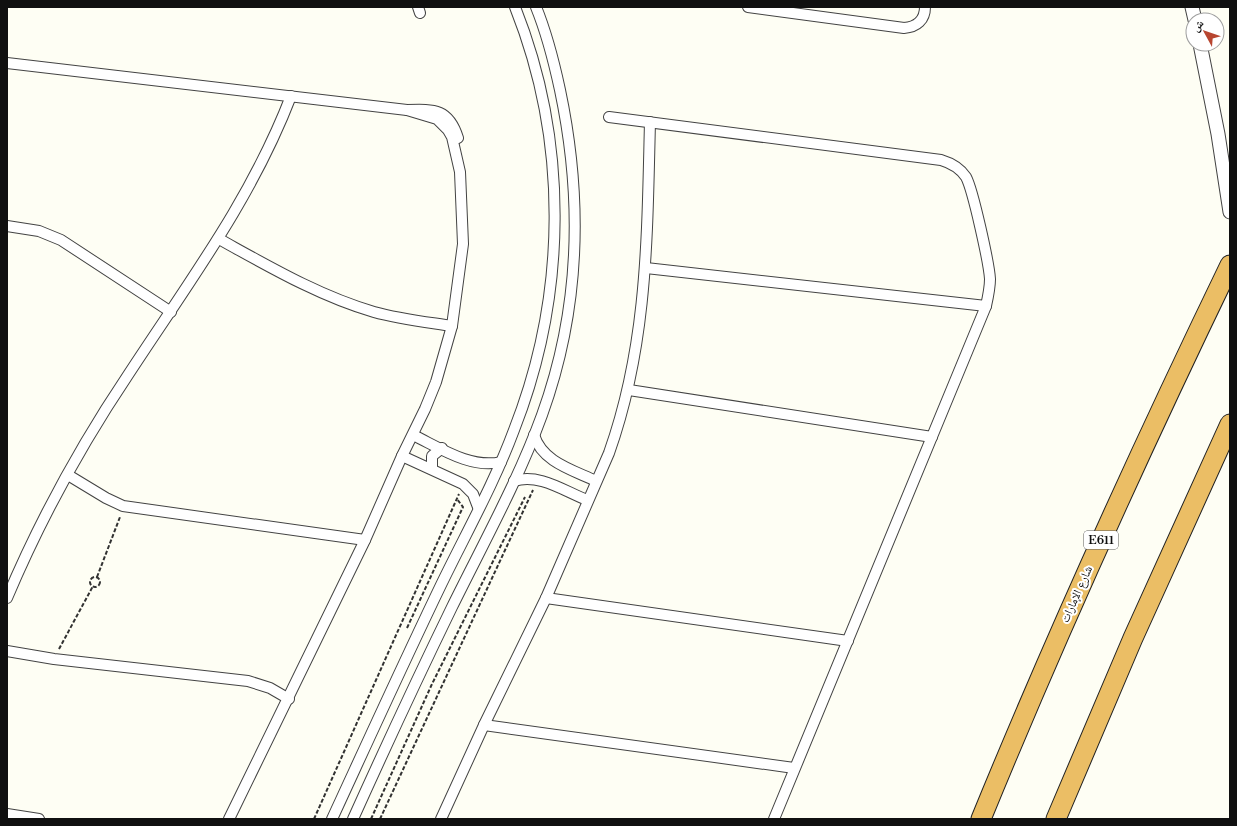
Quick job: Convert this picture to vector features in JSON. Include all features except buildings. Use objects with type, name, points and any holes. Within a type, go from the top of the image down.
[{"type":"highway","name":"شارع الإمارات","points":[[981,819],[1054,646],[1116,505],[1230,264]]},
{"type":"highway","points":[[1056,819],[1136,631],[1230,424]]},
{"type":"street","points":[[332,819],[401,667],[501,462],[524,403],[541,345],[552,287],[555,250],[553,173],[546,118],[534,64],[515,7]]},
{"type":"street","points":[[353,819],[417,678],[514,481],[534,435],[551,390],[564,339],[573,286],[575,233],[574,182],[568,131],[550,48],[536,7]]},
{"type":"street","points":[[748,7],[809,11],[910,28],[919,23],[922,19],[925,7]]},
{"type":"street","points":[[1202,52],[1218,134],[1230,212]]},
{"type":"street","points":[[7,63],[408,110],[436,119],[448,130],[452,137],[460,172],[463,244],[452,326],[436,382],[365,540],[289,699],[229,819]]},
{"type":"street","points":[[7,598],[26,555],[68,475],[119,388],[219,239],[264,160],[292,96]]},
{"type":"street","points":[[608,117],[948,162],[961,171],[969,184],[988,270],[990,288],[986,306],[774,819]]},
{"type":"street","points":[[441,819],[484,725],[546,598],[613,440],[628,390],[638,342],[646,268],[650,122]]},
{"type":"street","points":[[7,226],[39,231],[61,240],[171,312]]},
{"type":"street","points":[[219,239],[283,274],[354,305],[390,317],[452,326]]},
{"type":"street","points":[[646,268],[986,306]]},
{"type":"street","points":[[628,390],[932,437]]},
{"type":"street","points":[[413,435],[474,462],[487,464],[501,462]]},
{"type":"street","points":[[534,435],[540,448],[549,458],[596,481]]},
{"type":"street","points":[[432,469],[432,456],[442,448]]},
{"type":"street","points":[[402,456],[463,484],[472,494],[478,507]]},
{"type":"street","points":[[68,475],[106,498],[124,506],[365,540]]},
{"type":"street","points":[[514,481],[527,478],[539,479],[588,500]]},
{"type":"street","points":[[546,598],[848,641]]},
{"type":"street","points":[[7,651],[54,659],[248,681],[270,688],[289,699]]},
{"type":"street","points":[[484,725],[794,768]]},
{"type":"street","points":[[236,819],[241,807],[244,791]]},
{"type":"street","points":[[7,814],[39,819]]},
{"type":"path","points":[[380,819],[539,479]]},
{"type":"path","points":[[314,819],[463,484]]},
{"type":"path","points":[[371,819],[432,684],[525,496]]},
{"type":"path","points":[[54,659],[93,586],[99,584],[97,577],[124,506]]},
{"type":"path","points":[[93,586],[90,584],[90,579],[97,577]]}]
